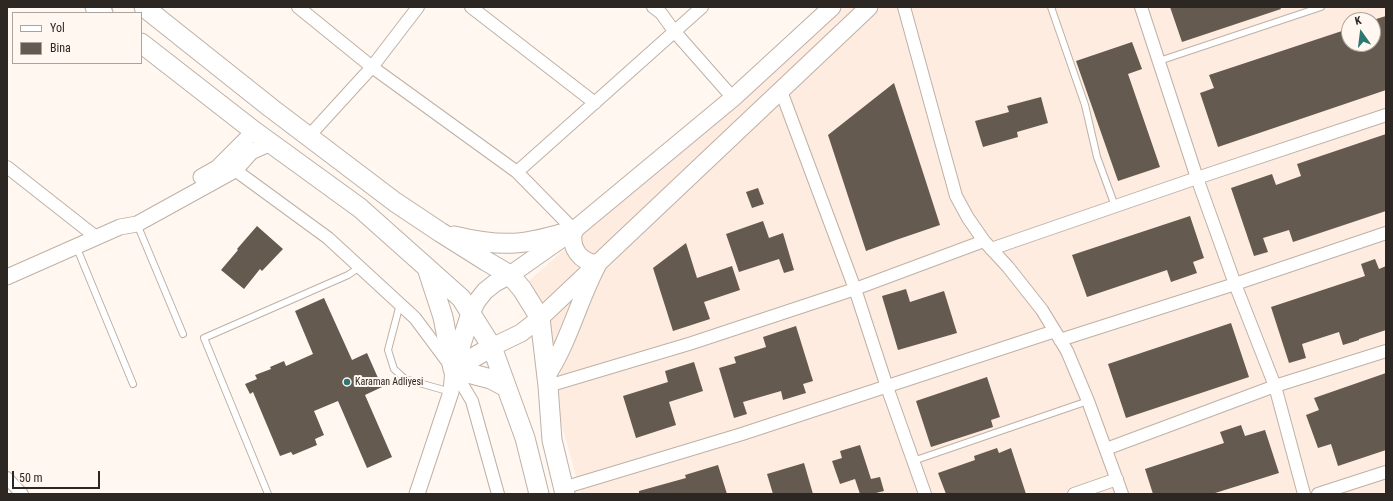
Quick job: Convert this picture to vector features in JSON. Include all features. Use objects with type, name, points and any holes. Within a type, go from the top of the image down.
[{"type":"main road","points":[[144,7],[395,202],[440,232],[510,275],[522,289],[540,318],[548,381],[552,440],[564,491]]},
{"type":"main road","points":[[453,369],[471,313],[477,301],[485,291],[574,230],[733,98],[832,7]]},
{"type":"main road","points":[[453,369],[521,332],[540,318],[869,7]]},
{"type":"main road","points":[[142,44],[271,143],[360,208],[426,265],[461,298],[492,347],[525,438],[539,494]]},
{"type":"main road","points":[[440,232],[474,240],[507,244],[527,243],[574,230]]},
{"type":"main road","points":[[574,230],[573,241],[576,252],[588,262],[598,264]]},
{"type":"main road","points":[[548,381],[581,299],[598,264]]},
{"type":"main road","points":[[426,265],[443,317],[453,369]]},
{"type":"main road","points":[[453,369],[491,380],[506,387]]},
{"type":"street","points":[[298,7],[372,67],[517,172],[574,230]]},
{"type":"street","points":[[309,136],[372,67],[418,7]]},
{"type":"street","points":[[471,7],[595,103]]},
{"type":"street","points":[[653,7],[661,13],[674,31],[733,98]]},
{"type":"street","points":[[517,172],[702,7]]},
{"type":"street","points":[[904,7],[956,196],[968,218],[988,245],[1008,267],[1042,310],[1067,351],[1088,401],[1122,494]]},
{"type":"street","points":[[1141,7],[1197,178],[1235,284],[1275,386],[1304,494]]},
{"type":"street","points":[[781,91],[855,289],[925,494]]},
{"type":"street","points":[[548,381],[692,343],[988,245],[1115,206],[1386,115]]},
{"type":"street","points":[[120,227],[134,216],[217,168],[254,130]]},
{"type":"street","points":[[7,277],[120,227],[137,224],[235,170],[251,152],[271,143]]},
{"type":"street","points":[[7,167],[96,237]]},
{"type":"street","points":[[235,170],[328,238],[415,318],[453,369],[472,401],[498,494]]},
{"type":"street","points":[[564,491],[887,386],[1235,284],[1386,233]]},
{"type":"street","points":[[1106,449],[1275,386],[1386,351]]},
{"type":"street","points":[[417,494],[451,392],[453,369]]},
{"type":"street","points":[[1318,494],[1386,472]]},
{"type":"street","points":[[7,478],[22,494]]},
{"type":"street","points":[[1074,494],[1088,492],[1117,479]]},
{"type":"lane","points":[[1051,7],[1085,105],[1097,157],[1115,206]]},
{"type":"lane","points":[[1159,61],[1321,7]]},
{"type":"lane","points":[[137,224],[183,334]]},
{"type":"lane","points":[[76,246],[133,384]]},
{"type":"lane","points":[[268,494],[204,338],[348,275],[360,267]]},
{"type":"lane","points":[[400,304],[388,350],[394,369],[405,379],[451,392]]},
{"type":"lane","points":[[913,461],[1088,401]]},
{"type":"shaded area","points":[[841,7],[1386,7],[1386,494],[581,494],[523,286]]},
{"type":"building","points":[[1170,7],[1280,7],[1281,9],[1182,42]]},
{"type":"building","points":[[1386,16],[1386,90],[1218,147],[1200,93],[1214,88],[1209,75],[1341,31],[1341,52],[1381,52],[1381,18]]},
{"type":"building","points":[[1132,42],[1142,69],[1128,74],[1160,167],[1118,181],[1076,61]]},
{"type":"building","points":[[894,83],[940,225],[866,251],[828,135]]},
{"type":"building","points":[[1041,97],[1048,123],[1017,132],[1018,137],[983,147],[975,121],[1009,112],[1007,106]]},
{"type":"building","points":[[1386,134],[1386,211],[1293,242],[1289,230],[1263,238],[1268,252],[1254,256],[1231,188],[1272,174],[1276,185],[1301,176],[1297,164]]},
{"type":"building","points":[[758,188],[764,204],[752,208],[746,192]]},
{"type":"building","points":[[1190,216],[1204,258],[1193,262],[1197,273],[1171,282],[1167,270],[1087,297],[1072,255]]},
{"type":"building","points":[[763,221],[769,238],[783,233],[794,270],[784,273],[779,259],[739,272],[726,234]]},
{"type":"building","points":[[257,226],[283,249],[262,271],[260,269],[244,289],[221,270]]},
{"type":"building","points":[[686,243],[697,278],[732,266],[740,290],[704,302],[710,319],[673,331],[653,268]]},
{"type":"building","points":[[1375,259],[1379,269],[1386,266],[1386,330],[1343,345],[1339,332],[1302,344],[1306,358],[1289,363],[1271,307],[1365,276],[1361,264]]},
{"type":"building","points":[[906,289],[910,302],[944,291],[957,333],[898,350],[882,296]]},
{"type":"building","name":"Karaman Adliyesi","points":[[324,298],[352,360],[367,353],[382,387],[365,395],[392,457],[367,468],[338,401],[314,411],[324,435],[315,439],[317,445],[293,455],[291,452],[280,456],[253,392],[250,394],[245,384],[257,379],[255,375],[271,369],[270,367],[284,361],[286,366],[313,354],[295,311]]},
{"type":"building","points":[[1231,323],[1249,377],[1126,418],[1108,364]]},
{"type":"building","points":[[796,326],[813,381],[803,384],[806,393],[783,400],[781,391],[743,402],[747,414],[734,418],[719,368],[736,363],[734,357],[766,347],[763,337]]},
{"type":"building","points":[[694,362],[703,391],[669,402],[676,425],[636,438],[623,396],[668,382],[665,371]]},
{"type":"building","points":[[1386,373],[1386,450],[1338,466],[1331,444],[1318,448],[1306,415],[1319,410],[1314,398]]},
{"type":"building","points":[[987,377],[1000,417],[991,420],[993,427],[931,447],[916,401]]},
{"type":"building","points":[[1241,425],[1245,436],[1265,430],[1279,473],[1212,494],[1153,494],[1145,469],[1224,443],[1220,432]]},
{"type":"building","points":[[860,445],[871,479],[880,477],[884,491],[872,494],[860,494],[855,479],[840,484],[832,461],[842,458],[840,451]]},
{"type":"building","points":[[997,448],[999,453],[1011,448],[1026,494],[946,494],[938,473],[975,460],[974,456]]},
{"type":"building","points":[[804,463],[813,494],[773,494],[767,474]]},
{"type":"building","points":[[718,465],[727,494],[639,494],[639,491],[686,478],[685,475]]},
{"type":"place","name":"Karaman Adliyesi","points":[[347,382]]}]
